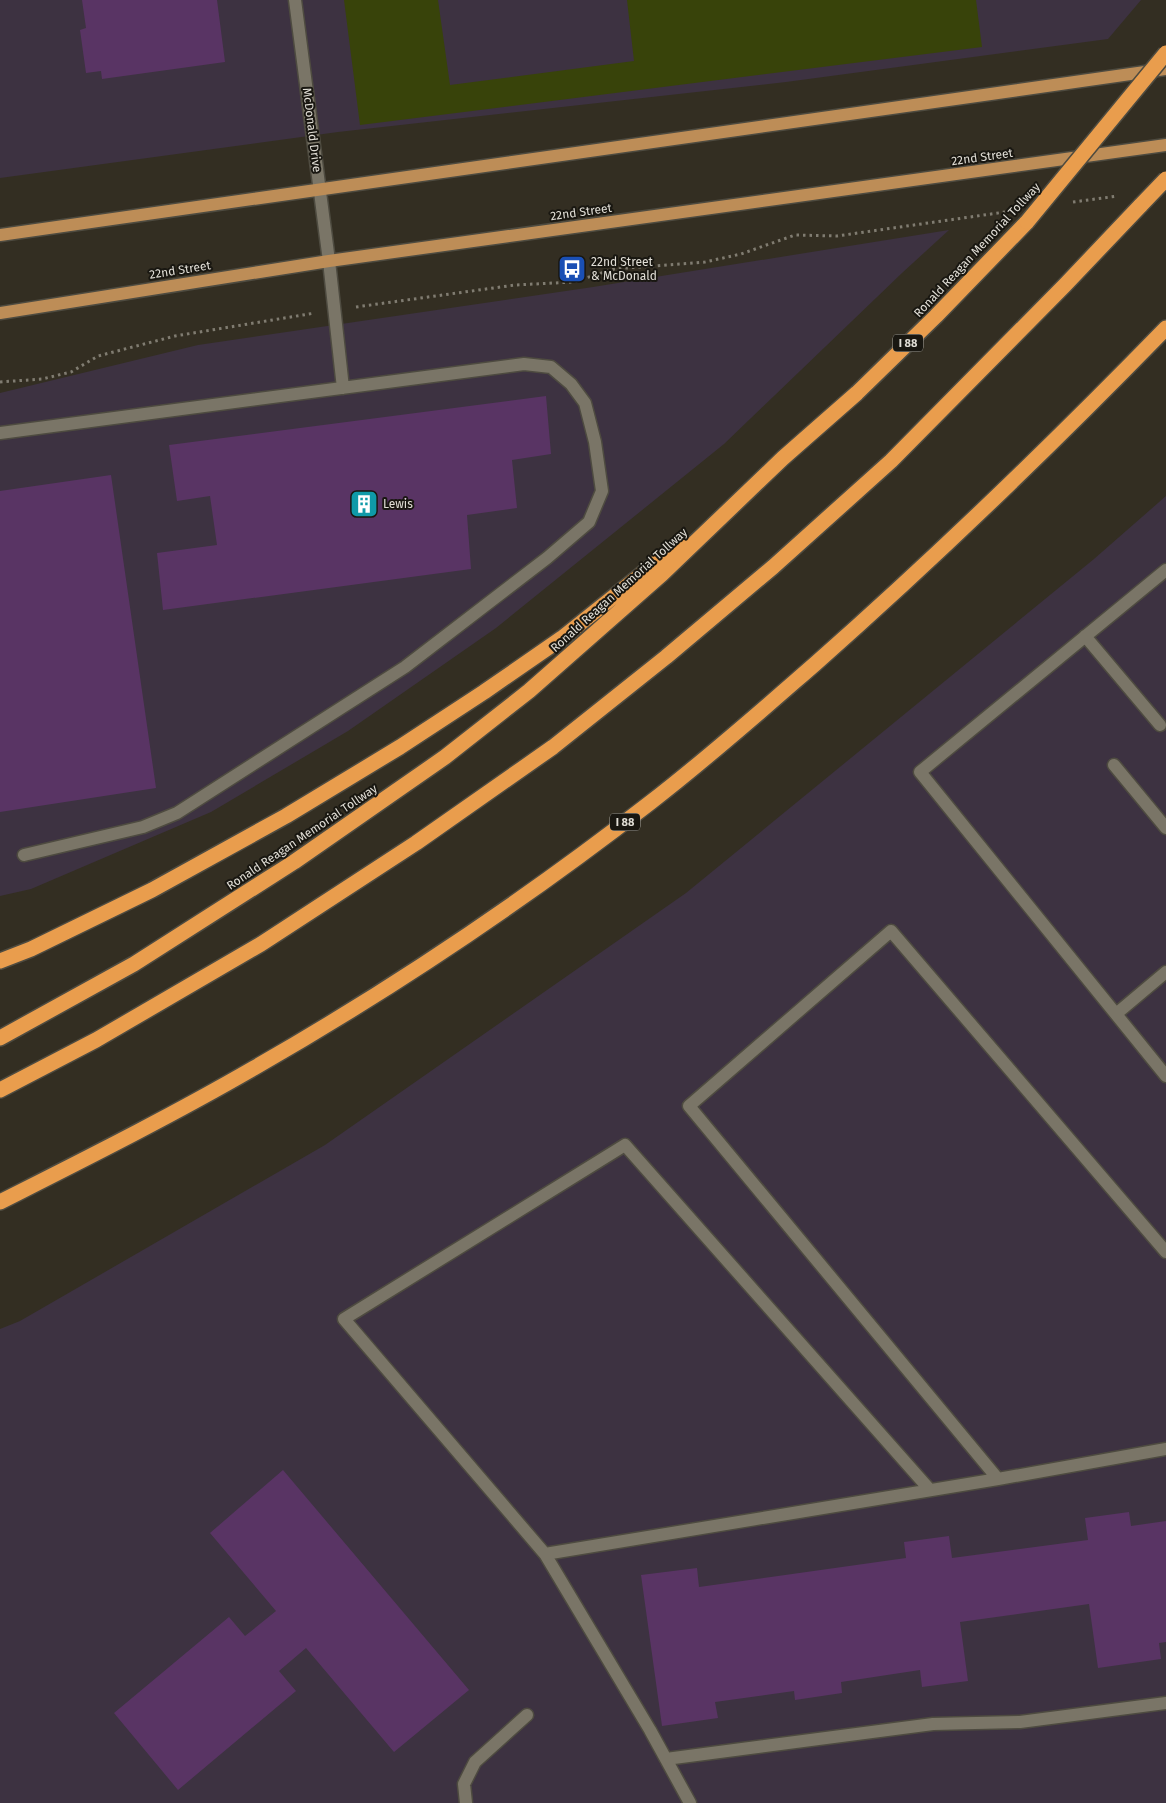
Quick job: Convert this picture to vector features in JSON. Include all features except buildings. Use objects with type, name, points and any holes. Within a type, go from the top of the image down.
[{"type":"highway","name":"Ronald Reagan Memorial Tollway","points":[[0,1038],[134,964],[294,862],[445,757],[529,691],[662,574],[783,458],[857,393],[936,316],[1027,222],[1166,53]]},
{"type":"highway","points":[[0,1090],[96,1040],[261,944],[416,843],[553,747],[666,657],[773,567],[890,461],[1045,306],[1166,179]]},
{"type":"highway","name":"I 88","points":[[0,1202],[122,1141],[261,1064],[374,996],[572,861],[660,794],[762,711],[862,622],[980,514],[1166,328]]},
{"type":"highway","points":[[0,961],[31,949],[152,890],[286,816],[409,741],[562,638],[673,550],[783,458]]},
{"type":"main road","points":[[0,235],[1166,69]]},
{"type":"main road","name":"22nd Street","points":[[0,313],[329,261],[1166,145]]},
{"type":"street","name":"McDonald Drive","points":[[295,0],[344,388]]},
{"type":"street","points":[[0,433],[524,364],[551,367],[571,384],[585,403],[595,442],[602,491],[589,522],[547,558],[405,667],[177,813],[143,828],[24,855]]},
{"type":"street","points":[[1166,570],[920,772],[1166,1076]]},
{"type":"street","points":[[1085,636],[1160,725]]},
{"type":"street","points":[[1114,765],[1166,828]]},
{"type":"street","points":[[998,1479],[689,1106],[891,931],[1166,1252]]},
{"type":"street","points":[[1116,1014],[1166,972]]},
{"type":"street","points":[[690,1803],[545,1554],[344,1319],[625,1145],[930,1490]]},
{"type":"street","points":[[545,1554],[998,1479],[1166,1449]]},
{"type":"street","points":[[666,1759],[932,1724],[1020,1722],[1166,1703]]},
{"type":"street","points":[[466,1803],[464,1784],[475,1762],[527,1714]]},
{"type":"path","points":[[1069,203],[1127,194]]},
{"type":"path","points":[[379,304],[514,285],[573,282],[614,268],[705,262],[741,254],[795,235],[837,236],[1011,211]]},
{"type":"path","points":[[0,382],[42,378],[71,372],[98,356],[175,336],[295,316]]},
{"type":"shaded area","points":[[0,0],[1141,0],[1108,39],[786,82],[338,132],[0,178]]},
{"type":"shaded area","points":[[949,230],[724,444],[496,628],[348,731],[211,812],[31,889],[0,896],[0,393],[198,345],[593,287]]},
{"type":"shaded area","points":[[1166,496],[1166,1803],[0,1803],[0,1329],[20,1321],[325,1145],[686,893],[1094,559]]},
{"type":"green space","points":[[344,0],[438,0],[450,85],[634,61],[627,0],[976,0],[982,47],[360,125]]},
{"type":"place","name":"22nd Street & McDonald","points":[[572,269]]},
{"type":"place","name":"Lewis","points":[[364,504]]}]
